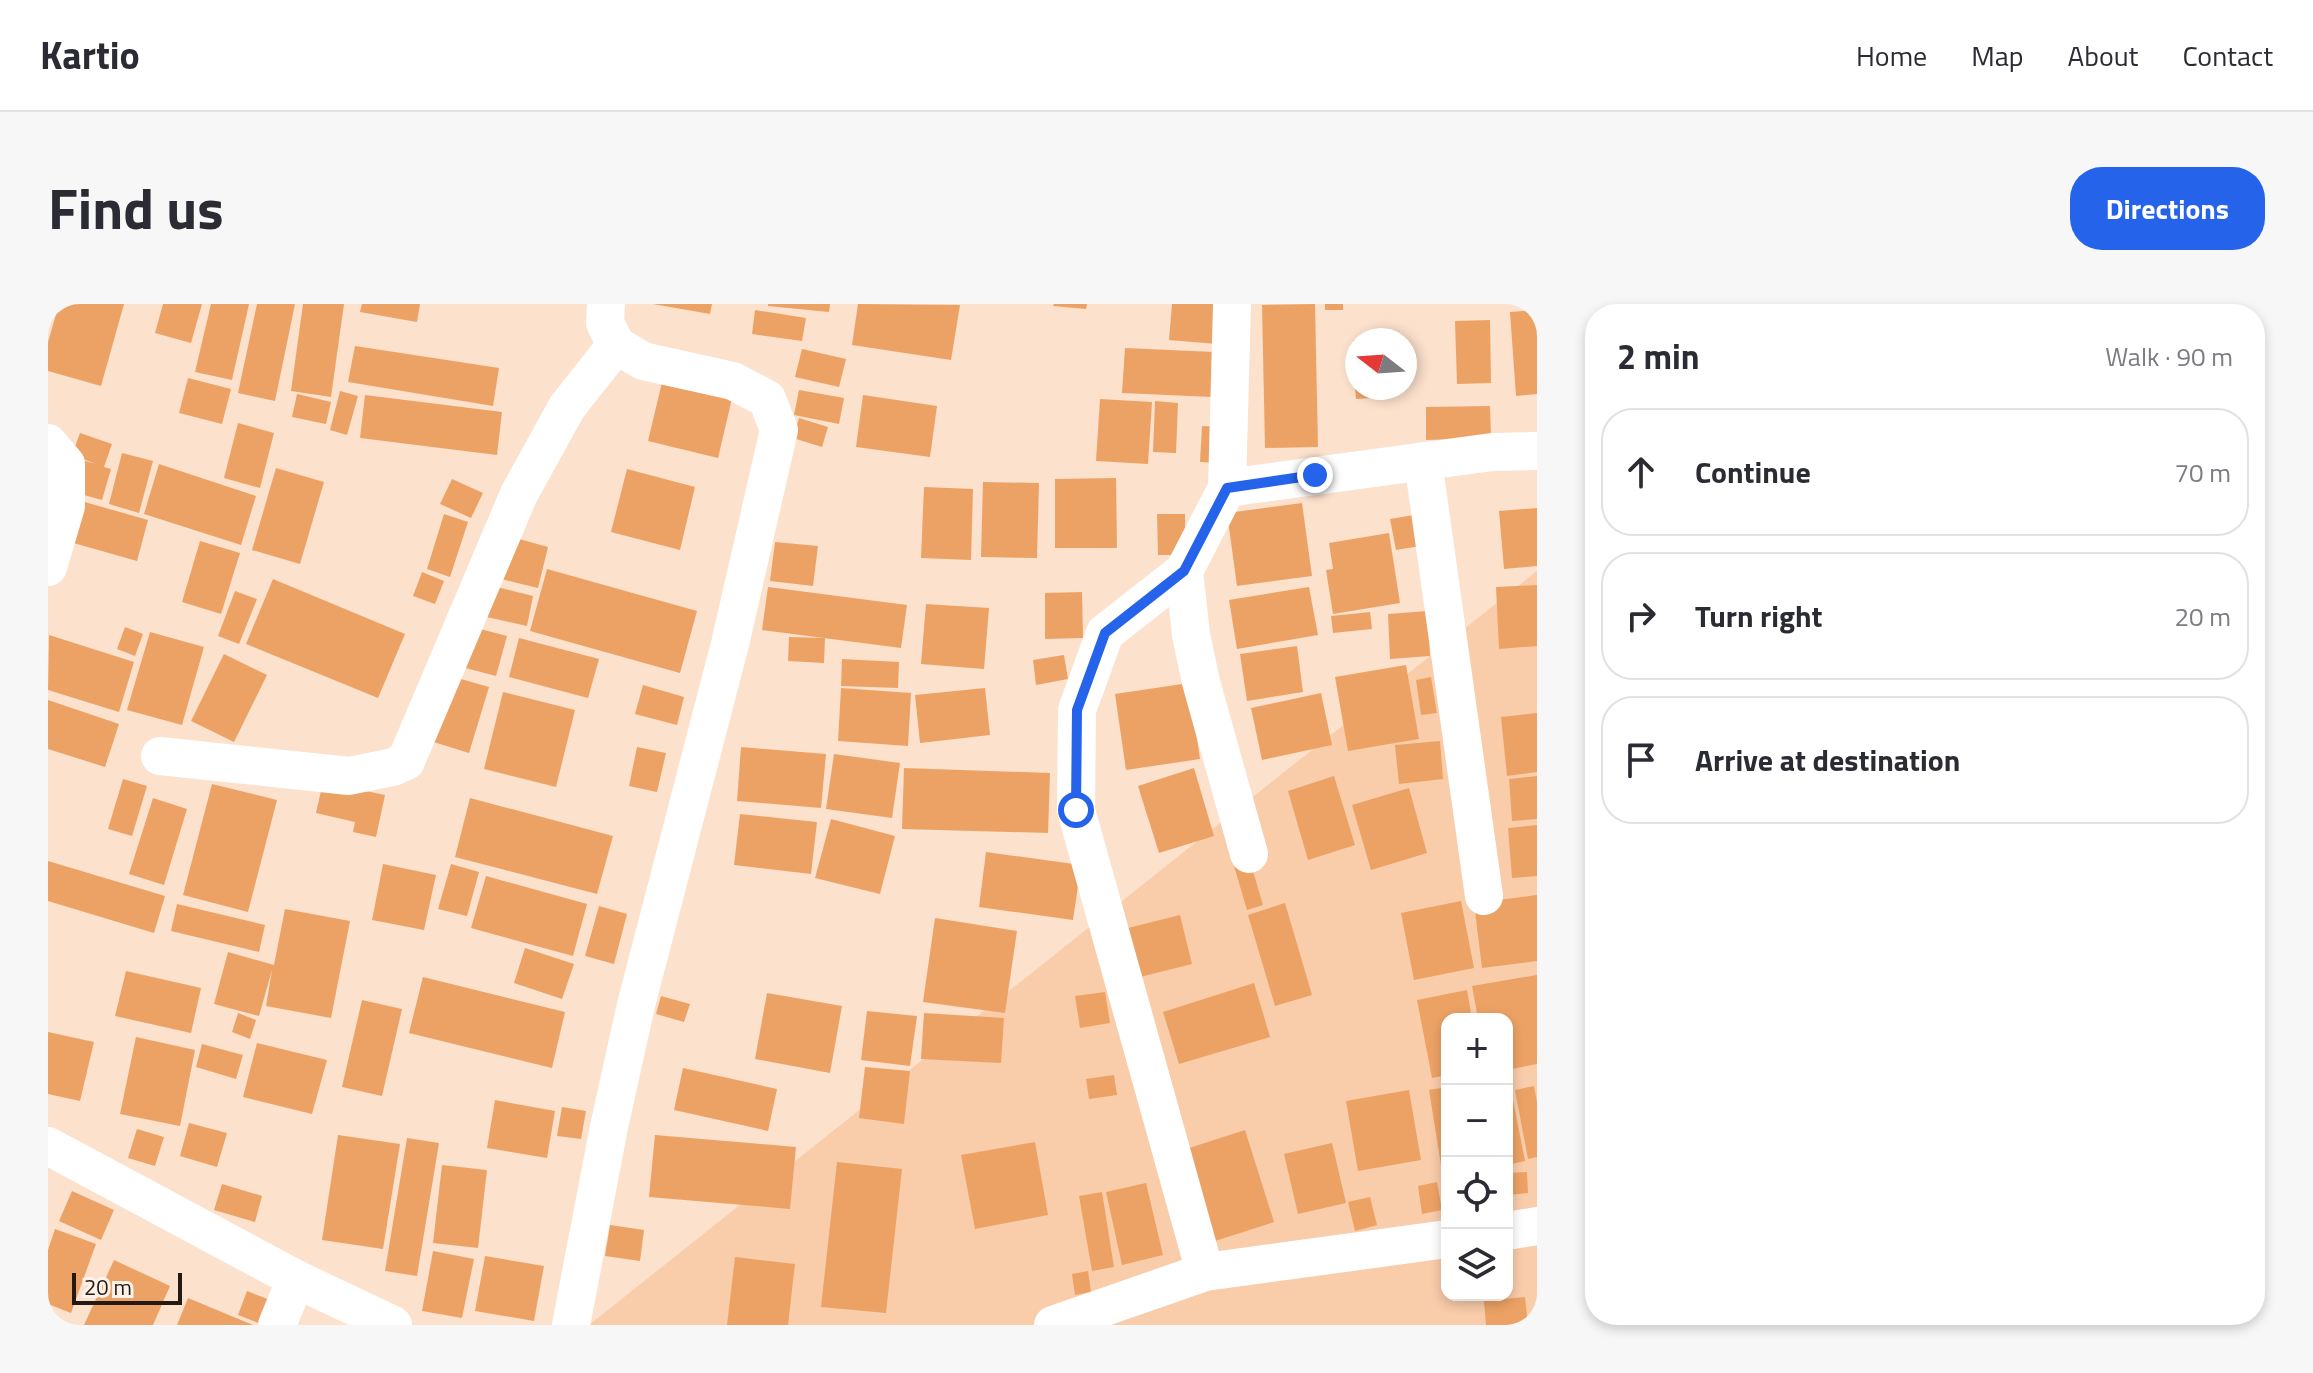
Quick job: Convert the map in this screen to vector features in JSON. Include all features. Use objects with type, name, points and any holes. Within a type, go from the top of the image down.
[{"type":"street","points":[[571,1325],[633,1021],[730,644],[779,430],[767,399],[733,381],[643,361],[616,345],[605,323],[606,304]]},
{"type":"street","points":[[1205,1272],[1076,810],[1077,710],[1105,633],[1184,571],[1227,488],[1232,304]]},
{"type":"street","points":[[160,756],[349,776],[393,767],[406,761],[519,494],[567,407],[616,345]]},
{"type":"street","points":[[48,443],[66,464],[66,506],[48,567]]},
{"type":"street","points":[[1227,488],[1492,452],[1537,451]]},
{"type":"street","points":[[1423,461],[1484,896]]},
{"type":"street","points":[[1184,571],[1191,635],[1201,682],[1249,854]]},
{"type":"street","points":[[48,1146],[296,1279],[393,1325]]},
{"type":"street","points":[[1513,1230],[1537,1226]]},
{"type":"street","points":[[1053,1325],[1205,1272],[1441,1240]]},
{"type":"street","points":[[277,1325],[296,1279]]},
{"type":"shaded area","points":[[1537,571],[1537,1325],[589,1325]]},
{"type":"building","points":[[59,304],[124,304],[101,386],[48,371],[48,342]]},
{"type":"building","points":[[163,304],[202,304],[191,343],[155,333]]},
{"type":"building","points":[[211,304],[249,304],[232,380],[195,372]]},
{"type":"building","points":[[257,304],[295,304],[275,401],[238,393]]},
{"type":"building","points":[[303,304],[344,304],[331,397],[291,391]]},
{"type":"building","points":[[362,304],[420,304],[417,322],[360,312]]},
{"type":"building","points":[[653,304],[712,304],[710,314]]},
{"type":"building","points":[[768,304],[830,304],[829,312]]},
{"type":"building","points":[[858,304],[960,305],[951,360],[852,345]]},
{"type":"building","points":[[1054,304],[1087,304],[1086,309]]},
{"type":"building","points":[[1172,304],[1221,304],[1217,344],[1169,340]]},
{"type":"building","points":[[1315,304],[1318,447],[1265,448],[1262,305]]},
{"type":"building","points":[[1325,304],[1343,304],[1343,310],[1325,310]]},
{"type":"building","points":[[755,310],[806,318],[802,341],[752,334]]},
{"type":"building","points":[[1537,310],[1537,394],[1516,396],[1510,312]]},
{"type":"building","points":[[1490,320],[1491,383],[1457,384],[1455,321]]},
{"type":"building","points":[[355,346],[499,368],[493,406],[348,382]]},
{"type":"building","points":[[1125,348],[1214,352],[1212,397],[1122,393]]},
{"type":"building","points":[[802,349],[846,359],[839,387],[795,377]]},
{"type":"building","points":[[664,374],[734,390],[718,458],[648,441]]},
{"type":"building","points":[[188,378],[231,389],[222,424],[179,413]]},
{"type":"building","points":[[799,390],[844,398],[839,424],[794,415]]},
{"type":"building","points":[[340,391],[358,396],[347,435],[330,430]]},
{"type":"building","points":[[297,394],[331,402],[326,424],[292,417]]},
{"type":"building","points":[[365,395],[502,412],[497,455],[360,438]]},
{"type":"building","points":[[863,395],[937,406],[930,457],[856,447]]},
{"type":"building","points":[[1100,399],[1152,402],[1148,464],[1096,461]]},
{"type":"building","points":[[1155,401],[1178,403],[1176,453],[1153,452]]},
{"type":"building","points":[[1490,406],[1491,438],[1426,440],[1426,407]]},
{"type":"building","points":[[799,418],[828,427],[822,447],[793,438]]},
{"type":"building","points":[[238,423],[274,433],[260,488],[224,478]]},
{"type":"building","points":[[1202,426],[1222,427],[1220,463],[1200,462]]},
{"type":"building","points":[[80,433],[112,444],[104,467],[111,469],[102,500],[73,492],[82,460],[96,464],[72,455]]},
{"type":"building","points":[[122,453],[153,461],[139,513],[109,504]]},
{"type":"building","points":[[159,464],[256,496],[241,545],[144,514]]},
{"type":"building","points":[[276,468],[324,482],[300,564],[252,550]]},
{"type":"building","points":[[627,469],[695,487],[680,550],[611,532]]},
{"type":"building","points":[[1116,478],[1117,548],[1055,548],[1055,479]]},
{"type":"building","points":[[452,479],[483,493],[471,518],[440,504]]},
{"type":"building","points":[[983,482],[1039,483],[1037,558],[981,557]]},
{"type":"building","points":[[924,487],[973,489],[971,560],[921,558]]},
{"type":"building","points":[[74,499],[148,520],[137,561],[63,540]]},
{"type":"building","points":[[1302,503],[1312,576],[1237,586],[1227,513]]},
{"type":"building","points":[[1537,508],[1537,566],[1504,569],[1499,511]]},
{"type":"building","points":[[444,514],[468,522],[450,577],[427,569]]},
{"type":"building","points":[[1157,514],[1185,514],[1185,555],[1158,555]]},
{"type":"building","points":[[1414,515],[1420,546],[1396,550],[1390,519]]},
{"type":"building","points":[[1389,533],[1400,603],[1333,614],[1326,570],[1333,569],[1329,543]]},
{"type":"building","points":[[512,537],[548,547],[538,588],[501,579]]},
{"type":"building","points":[[200,541],[240,553],[221,614],[182,602]]},
{"type":"building","points":[[775,542],[818,546],[813,586],[770,581]]},
{"type":"building","points":[[547,569],[697,611],[680,673],[530,631]]},
{"type":"building","points":[[422,572],[444,581],[435,604],[413,596]]},
{"type":"building","points":[[273,579],[405,634],[378,698],[246,644]]},
{"type":"building","points":[[489,585],[533,596],[527,626],[482,616]]},
{"type":"building","points":[[1537,585],[1537,646],[1499,649],[1496,587]]},
{"type":"building","points":[[768,587],[907,605],[901,648],[762,630]]},
{"type":"building","points":[[1309,587],[1318,635],[1237,649],[1229,600]]},
{"type":"building","points":[[235,591],[257,599],[239,644],[218,636]]},
{"type":"building","points":[[1082,592],[1083,638],[1045,639],[1045,593]]},
{"type":"building","points":[[926,604],[989,608],[984,669],[921,664]]},
{"type":"building","points":[[1428,611],[1430,656],[1390,659],[1388,614]]},
{"type":"building","points":[[1370,612],[1372,629],[1333,633],[1331,616]]},
{"type":"building","points":[[465,625],[507,636],[496,676],[454,665]]},
{"type":"building","points":[[125,627],[143,634],[135,656],[117,649]]},
{"type":"building","points":[[150,632],[204,647],[182,725],[127,710]]},
{"type":"building","points":[[49,635],[134,662],[119,712],[48,690]]},
{"type":"building","points":[[789,637],[825,638],[824,663],[788,661]]},
{"type":"building","points":[[519,638],[599,659],[588,698],[509,677]]},
{"type":"building","points":[[1297,646],[1303,692],[1247,701],[1240,654]]},
{"type":"building","points":[[224,654],[267,675],[234,742],[191,721]]},
{"type":"building","points":[[1064,655],[1068,679],[1036,685],[1033,660]]},
{"type":"building","points":[[842,659],[899,662],[898,688],[841,686]]},
{"type":"building","points":[[1406,665],[1419,739],[1348,751],[1335,677]]},
{"type":"building","points":[[447,675],[489,687],[469,753],[427,740]]},
{"type":"building","points":[[1431,677],[1437,713],[1421,715],[1416,680]]},
{"type":"building","points":[[1189,683],[1200,759],[1126,770],[1115,694]]},
{"type":"building","points":[[643,685],[684,697],[677,725],[635,714]]},
{"type":"building","points":[[841,688],[911,693],[908,746],[838,741]]},
{"type":"building","points":[[985,688],[990,735],[920,743],[915,695]]},
{"type":"building","points":[[503,692],[575,710],[556,787],[484,769]]},
{"type":"building","points":[[1321,693],[1332,745],[1262,760],[1251,708]]},
{"type":"building","points":[[48,700],[119,724],[105,767],[48,749]]},
{"type":"building","points":[[1537,713],[1537,772],[1507,776],[1501,717]]},
{"type":"building","points":[[1440,741],[1443,779],[1399,784],[1395,745]]},
{"type":"building","points":[[637,747],[666,753],[657,792],[629,786]]},
{"type":"building","points":[[741,747],[826,754],[821,808],[737,801]]},
{"type":"building","points":[[834,754],[900,763],[892,818],[826,809]]},
{"type":"building","points":[[904,768],[1050,773],[1048,833],[902,829]]},
{"type":"building","points":[[1194,768],[1214,836],[1159,853],[1138,786]]},
{"type":"building","points":[[1334,776],[1355,845],[1308,860],[1288,791]]},
{"type":"building","points":[[1537,776],[1537,819],[1512,821],[1509,779]]},
{"type":"building","points":[[123,779],[147,786],[132,836],[108,829]]},
{"type":"building","points":[[323,782],[385,795],[376,837],[353,832],[355,822],[316,813]]},
{"type":"building","points":[[212,784],[277,800],[248,912],[183,895]]},
{"type":"building","points":[[1409,788],[1427,853],[1371,870],[1352,805]]},
{"type":"building","points":[[153,798],[187,809],[164,885],[129,874]]},
{"type":"building","points":[[470,798],[613,836],[597,894],[455,857]]},
{"type":"building","points":[[740,814],[817,822],[811,874],[734,865]]},
{"type":"building","points":[[831,819],[895,836],[880,894],[815,878]]},
{"type":"building","points":[[1537,825],[1537,876],[1512,878],[1508,828]]},
{"type":"building","points":[[986,852],[1081,865],[1073,920],[979,907]]},
{"type":"building","points":[[48,861],[165,896],[154,933],[48,901]]},
{"type":"building","points":[[1250,861],[1263,905],[1247,910],[1234,866]]},
{"type":"building","points":[[383,864],[436,875],[424,930],[372,920]]},
{"type":"building","points":[[451,864],[479,872],[467,916],[438,909]]},
{"type":"building","points":[[486,876],[587,904],[573,956],[471,928]]},
{"type":"building","points":[[1537,895],[1537,961],[1482,968],[1474,903]]},
{"type":"building","points":[[1461,901],[1474,968],[1414,980],[1401,913]]},
{"type":"building","points":[[1285,903],[1312,995],[1275,1006],[1248,915]]},
{"type":"building","points":[[177,904],[265,925],[259,952],[171,931]]},
{"type":"building","points":[[599,906],[627,914],[614,964],[585,956]]},
{"type":"building","points":[[285,909],[350,921],[331,1018],[266,1006],[272,970],[259,1016],[214,1004],[228,952],[274,965]]},
{"type":"building","points":[[1180,915],[1192,964],[1140,977],[1128,928]]},
{"type":"building","points":[[935,918],[1017,931],[1005,1013],[923,1002]]},
{"type":"building","points":[[525,948],[574,964],[562,999],[514,983]]},
{"type":"building","points":[[126,971],[201,988],[191,1033],[115,1016]]},
{"type":"building","points":[[1537,975],[1537,1064],[1513,1069],[1513,1013],[1477,1013],[1472,986]]},
{"type":"building","points":[[423,977],[565,1012],[552,1068],[409,1033]]},
{"type":"building","points":[[1254,983],[1270,1037],[1179,1064],[1163,1012]]},
{"type":"building","points":[[1467,990],[1471,1013],[1441,1013],[1441,1076],[1432,1078],[1417,1000]]},
{"type":"building","points":[[1105,992],[1110,1023],[1080,1028],[1075,996]]},
{"type":"building","points":[[767,993],[842,1006],[830,1073],[755,1059]]},
{"type":"building","points":[[661,996],[690,1004],[684,1022],[656,1014]]},
{"type":"building","points":[[362,1000],[402,1009],[382,1096],[342,1087]]},
{"type":"building","points":[[867,1011],[917,1016],[910,1066],[861,1060]]},
{"type":"building","points":[[238,1013],[256,1020],[250,1039],[232,1032]]},
{"type":"building","points":[[924,1013],[1004,1018],[1001,1063],[921,1059]]},
{"type":"building","points":[[48,1032],[94,1042],[80,1101],[48,1094]]},
{"type":"building","points":[[136,1037],[195,1050],[180,1126],[120,1114]]},
{"type":"building","points":[[257,1043],[327,1060],[312,1114],[243,1097]]},
{"type":"building","points":[[202,1044],[243,1055],[236,1079],[196,1067]]},
{"type":"building","points":[[865,1067],[910,1071],[904,1124],[859,1118]]},
{"type":"building","points":[[683,1068],[777,1089],[768,1131],[674,1110]]},
{"type":"building","points":[[1114,1075],[1117,1095],[1089,1099],[1086,1079]]},
{"type":"building","points":[[1534,1086],[1537,1157],[1528,1159],[1515,1090]]},
{"type":"building","points":[[1441,1088],[1441,1165],[1429,1090]]},
{"type":"building","points":[[1409,1090],[1421,1160],[1358,1171],[1346,1101]]},
{"type":"building","points":[[495,1100],[555,1111],[547,1158],[487,1148]]},
{"type":"building","points":[[1513,1100],[1525,1161],[1513,1164]]},
{"type":"building","points":[[562,1107],[586,1111],[581,1139],[557,1136]]},
{"type":"building","points":[[189,1123],[227,1133],[217,1167],[180,1156]]},
{"type":"building","points":[[137,1129],[164,1137],[155,1166],[128,1158]]},
{"type":"building","points":[[1245,1130],[1274,1222],[1212,1242],[1183,1150]]},
{"type":"building","points":[[338,1135],[400,1144],[383,1249],[322,1240]]},
{"type":"building","points":[[655,1135],[796,1147],[790,1209],[649,1197]]},
{"type":"building","points":[[407,1138],[439,1143],[417,1276],[385,1271]]},
{"type":"building","points":[[1035,1142],[1048,1215],[975,1229],[961,1155]]},
{"type":"building","points":[[1332,1143],[1346,1203],[1298,1214],[1284,1154]]},
{"type":"building","points":[[837,1162],[902,1169],[886,1313],[821,1307]]},
{"type":"building","points":[[442,1165],[487,1170],[478,1248],[433,1243]]},
{"type":"building","points":[[1527,1172],[1528,1193],[1513,1194],[1513,1173]]},
{"type":"building","points":[[1437,1182],[1441,1210],[1422,1214],[1418,1186]]},
{"type":"building","points":[[1146,1183],[1163,1255],[1122,1265],[1106,1192]]},
{"type":"building","points":[[222,1184],[262,1196],[255,1222],[214,1210]]},
{"type":"building","points":[[72,1191],[114,1210],[101,1240],[59,1221]]},
{"type":"building","points":[[1102,1192],[1114,1267],[1092,1271],[1079,1196]]},
{"type":"building","points":[[1370,1197],[1377,1225],[1355,1231],[1348,1202]]},
{"type":"building","points":[[610,1225],[644,1230],[640,1261],[605,1256]]},
{"type":"building","points":[[55,1229],[96,1244],[71,1313],[48,1304],[48,1250]]},
{"type":"building","points":[[433,1251],[474,1259],[462,1318],[422,1311]]},
{"type":"building","points":[[485,1256],[544,1266],[534,1321],[475,1311]]},
{"type":"building","points":[[735,1257],[795,1264],[788,1325],[727,1325]]},
{"type":"building","points":[[114,1260],[170,1286],[153,1325],[84,1325]]},
{"type":"building","points":[[1088,1271],[1091,1292],[1075,1295],[1072,1274]]},
{"type":"building","points":[[247,1291],[270,1300],[261,1324],[238,1315]]},
{"type":"building","points":[[1525,1297],[1528,1325],[1486,1325],[1484,1301],[1513,1301],[1513,1298]]},
{"type":"building","points":[[188,1298],[253,1325],[177,1325]]},
{"type":"route","points":[[1076,810],[1077,710],[1105,633],[1184,571],[1227,488],[1315,475]]}]
